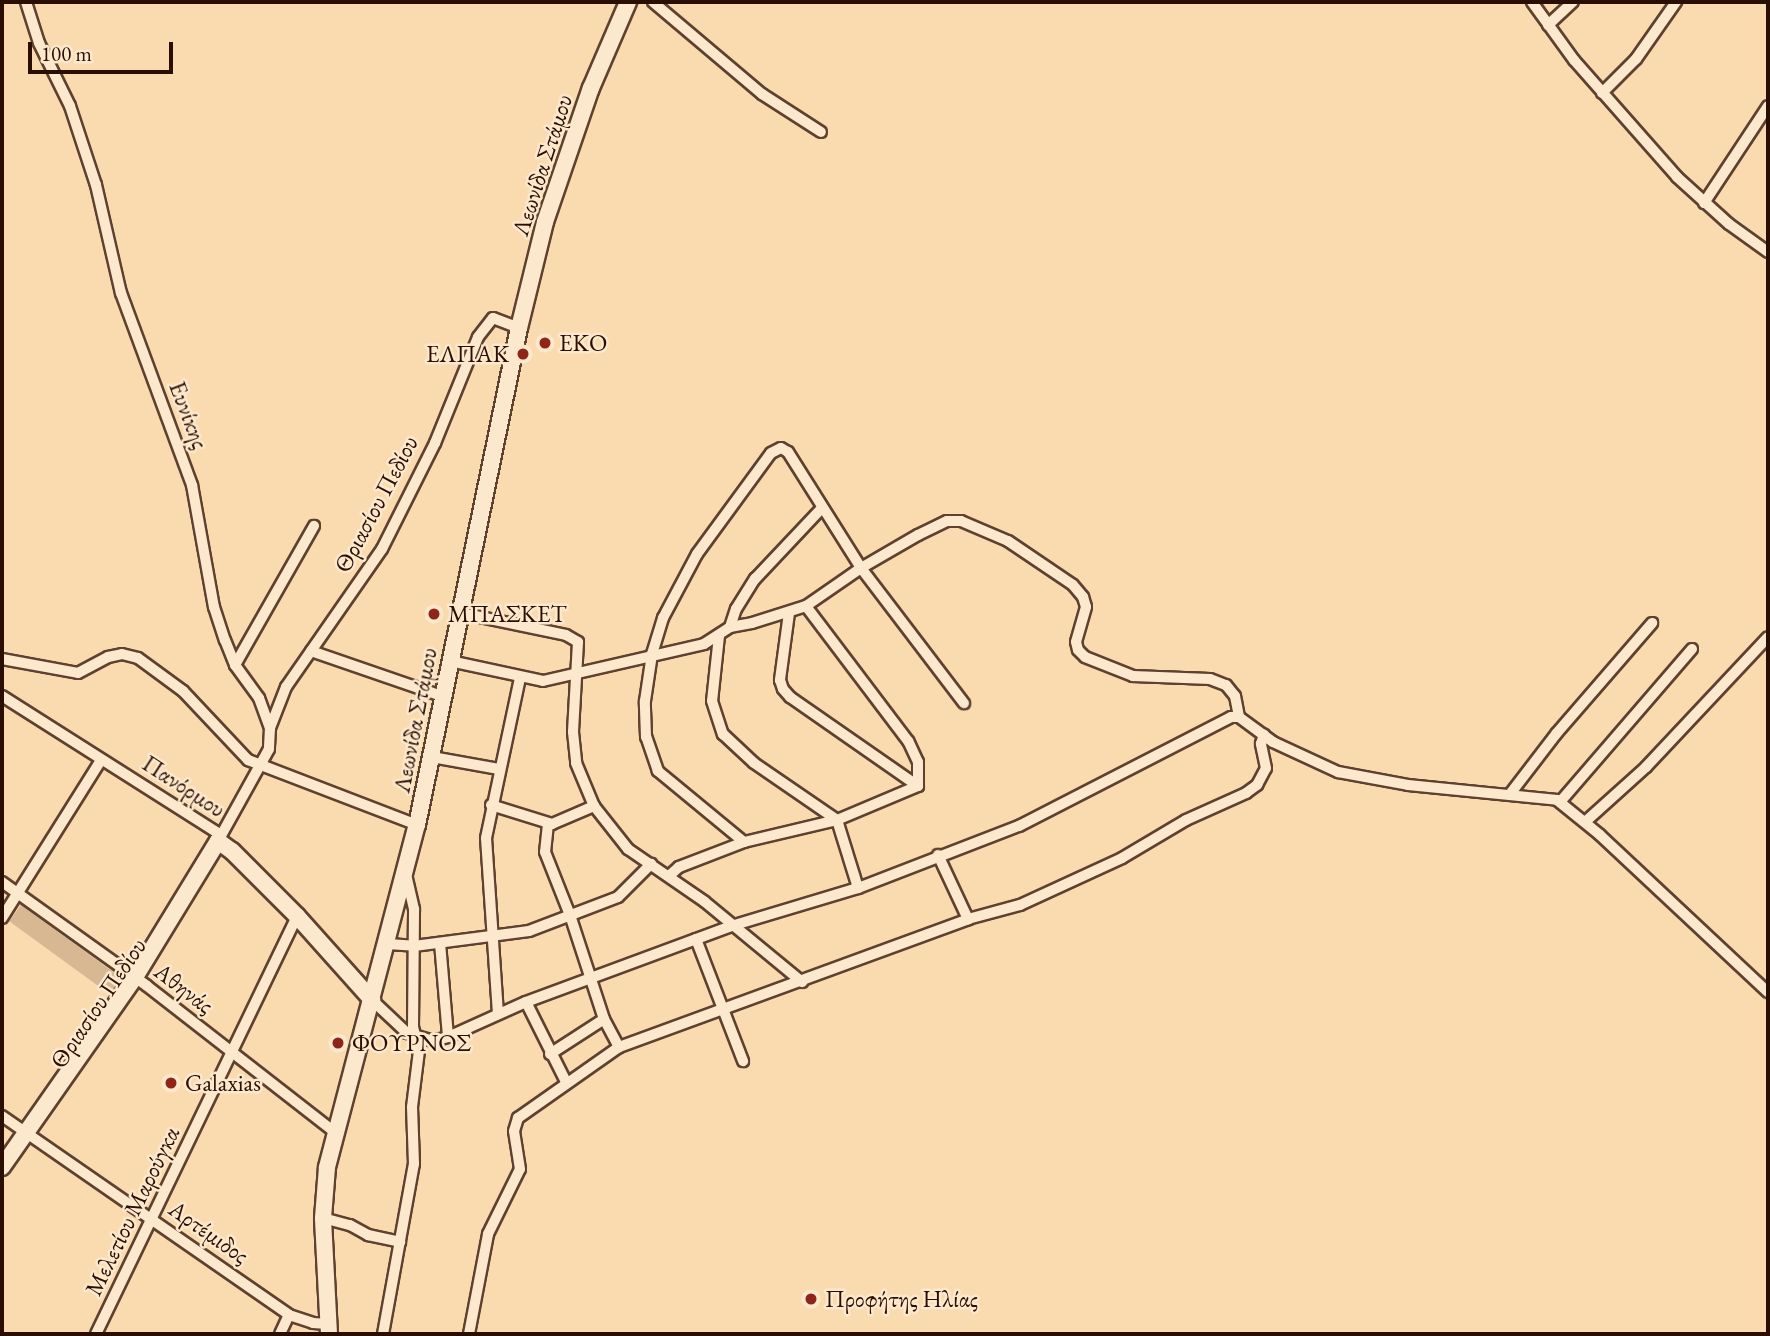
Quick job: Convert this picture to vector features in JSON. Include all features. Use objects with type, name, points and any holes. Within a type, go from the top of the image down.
[{"type":"main road","name":"Λεωνίδα Στάμου","points":[[328,1329],[323,1218],[327,1167],[406,873],[519,328],[545,222],[565,158],[628,2]]},
{"type":"main road","name":"Πανόρμου","points":[[221,840],[297,916],[372,999]]},
{"type":"main road","name":"Θριασίου Πεδίου","points":[[2,1182],[29,1136],[138,980],[221,840]]},
{"type":"main road","name":"Θριασίου Πεδίου","points":[[2,1167],[29,1136]]},
{"type":"street","name":"Ευνίκης","points":[[26,2],[39,43],[69,106],[80,137],[96,185],[121,293],[192,485],[214,607],[235,665],[259,698],[270,727]]},
{"type":"street","points":[[653,2],[762,94],[821,132]]},
{"type":"street","points":[[1532,2],[1602,93],[1704,203],[1768,252]]},
{"type":"street","points":[[1548,25],[1573,2]]},
{"type":"street","points":[[1602,93],[1636,59],[1676,2]]},
{"type":"street","points":[[1704,203],[1768,106]]},
{"type":"street","name":"Θριασίου Πεδίου","points":[[270,727],[286,687],[382,549],[435,443],[478,337],[493,318],[519,328]]},
{"type":"street","points":[[744,842],[667,780],[652,760],[646,737],[645,701],[652,654],[663,618],[697,554],[771,453],[781,448],[788,452],[821,509],[861,568],[964,703]]},
{"type":"street","points":[[730,627],[736,609],[755,579],[821,509]]},
{"type":"street","points":[[450,661],[543,681],[577,671],[704,644],[730,627],[789,613],[806,606],[861,568],[947,522],[961,521],[1008,541],[1073,585],[1083,597],[1086,607],[1076,642],[1078,650],[1085,657],[1133,676],[1210,679],[1226,685],[1235,696],[1240,717],[1293,753],[1338,772],[1408,785],[1510,794],[1560,802],[1586,822],[1768,992]]},
{"type":"street","points":[[235,665],[314,526]]},
{"type":"street","points":[[806,606],[908,741],[918,762],[918,786]]},
{"type":"street","points":[[461,613],[574,638],[579,646],[573,732],[576,763],[594,806],[628,849],[670,875],[802,982]]},
{"type":"street","points":[[789,613],[780,680],[783,689],[790,697],[918,786]]},
{"type":"street","points":[[1510,794],[1548,743],[1653,623]]},
{"type":"street","points":[[719,636],[712,701],[723,734],[754,763],[836,820],[858,887]]},
{"type":"street","points":[[1586,822],[1646,767],[1768,637]]},
{"type":"street","points":[[1560,802],[1692,649]]},
{"type":"street","points":[[311,651],[442,696]]},
{"type":"street","points":[[2,659],[78,673],[108,657],[122,654],[138,658],[183,691],[229,742],[260,766],[417,825]]},
{"type":"street","points":[[498,1014],[485,856],[491,805],[520,678]]},
{"type":"street","name":"Πανόρμου","points":[[2,696],[221,840]]},
{"type":"street","points":[[372,999],[407,1033],[433,1041],[448,1037],[526,1002],[731,926],[858,887],[1019,825],[1219,721],[1240,717]]},
{"type":"street","points":[[221,840],[269,749],[270,727]]},
{"type":"street","points":[[469,1334],[488,1234],[520,1169],[515,1123],[566,1082],[619,1047],[968,919],[1020,905],[1077,880],[1186,820],[1246,793],[1264,777],[1266,768],[1261,744],[1264,734]]},
{"type":"street","points":[[432,757],[499,769]]},
{"type":"street","points":[[2,918],[102,760]]},
{"type":"street","points":[[670,875],[679,867],[744,842],[836,820],[918,786]]},
{"type":"street","points":[[491,805],[548,824],[558,823],[594,806]]},
{"type":"street","points":[[548,824],[545,852],[570,915],[604,1019],[619,1047]]},
{"type":"street","points":[[938,855],[968,919]]},
{"type":"street","points":[[388,944],[414,946],[529,931],[618,897],[651,864]]},
{"type":"street","points":[[383,1334],[414,1164],[412,1107],[419,1051],[416,1036],[414,909],[406,873]]},
{"type":"street","name":"Αθηνάς","points":[[2,882],[233,1051],[336,1133]]},
{"type":"street","name":"Μελετίου Μαρούγκα","points":[[96,1334],[297,916]]},
{"type":"street","points":[[696,939],[743,1061]]},
{"type":"street","points":[[440,943],[448,1037]]},
{"type":"street","points":[[526,1002],[566,1082]]},
{"type":"street","points":[[550,1054],[604,1019]]},
{"type":"street","name":"Αρτέμιδος","points":[[2,1116],[289,1314],[328,1329]]},
{"type":"street","points":[[323,1218],[350,1225],[368,1235],[400,1242]]},
{"type":"street","points":[[280,1334],[289,1314]]},
{"type":"shaded area","points":[[21,905],[125,980],[113,996],[9,921]]},
{"type":"place","name":"EKO","points":[[545,343]]},
{"type":"place","name":"ΕΛΠΑΚ","points":[[523,354]]},
{"type":"place","name":"ΜΠΑΣΚΕΤ","points":[[434,614]]},
{"type":"place","name":"ΦΟΥΡΝΟΣ","points":[[338,1043]]},
{"type":"place","name":"Galaxias","points":[[171,1083]]},
{"type":"place","name":"Προφήτης Ηλίας","points":[[811,1299]]}]
